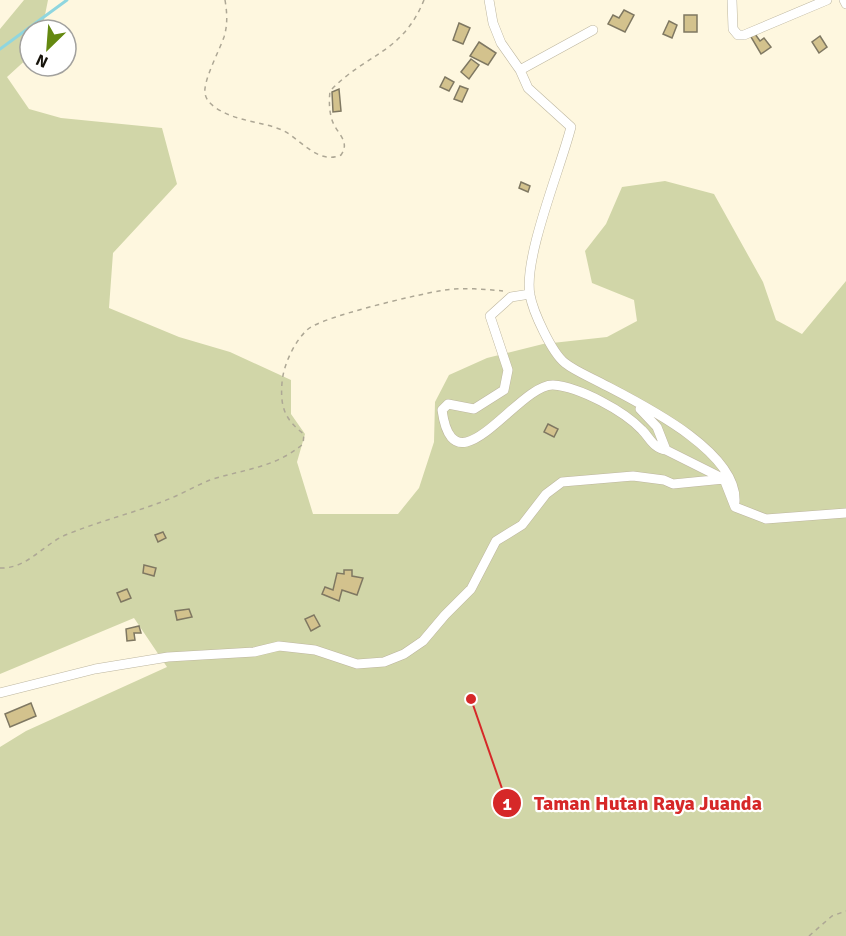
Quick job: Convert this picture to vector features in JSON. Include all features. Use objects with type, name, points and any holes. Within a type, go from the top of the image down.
[{"type":"street","points":[[489,0],[493,23],[501,43],[520,70],[528,88],[560,114],[571,127],[533,255],[530,294],[555,351],[565,363],[633,400],[700,442],[731,478],[736,493],[735,507]]},
{"type":"street","points":[[732,0],[733,29],[738,35],[744,36],[827,0]]},
{"type":"street","points":[[844,0],[846,4]]},
{"type":"street","points":[[520,70],[593,30]]},
{"type":"street","points":[[530,294],[511,297],[490,316],[508,370],[504,390],[474,409],[448,404],[442,410],[447,432],[455,440],[468,442],[481,437],[528,395],[542,387],[553,386],[586,395],[618,411],[642,430],[658,449],[666,450],[724,479],[735,507],[766,519],[806,518],[846,513]]},
{"type":"street","points":[[633,400],[657,427],[666,450]]},
{"type":"street","points":[[0,693],[95,669],[168,657],[254,652],[279,646],[315,650],[357,664],[384,662],[404,654],[423,641],[451,608],[471,589],[496,542],[522,525],[546,494],[562,482],[633,476],[673,484],[724,479]]},
{"type":"path","points":[[225,0],[226,29],[205,88],[207,99],[212,106],[227,114],[285,132],[324,157],[341,155],[345,147],[344,139],[333,123],[329,110],[330,91],[346,75],[402,36],[414,24],[424,0]]},
{"type":"path","points":[[0,568],[20,565],[66,534],[165,501],[211,480],[254,470],[291,454],[303,444],[304,434],[287,417],[281,403],[282,373],[294,347],[307,328],[337,315],[440,291],[478,288],[510,292]]},
{"type":"path","points":[[809,936],[832,916],[846,911]]},
{"type":"green space","points":[[24,0],[48,0],[44,18],[18,18],[18,67],[7,77],[29,109],[61,118],[162,128],[177,184],[113,253],[109,308],[179,337],[230,352],[291,380],[291,414],[305,434],[297,462],[313,514],[398,514],[419,488],[434,442],[435,402],[449,375],[487,358],[543,344],[607,337],[637,321],[634,300],[592,283],[585,251],[606,224],[622,187],[665,181],[714,194],[763,282],[776,320],[802,334],[846,281],[846,936],[0,936],[0,747],[26,731],[167,667],[134,618],[0,674],[0,29]]},
{"type":"building","points":[[624,10],[634,15],[625,32],[608,24],[613,15],[619,18]]},
{"type":"building","points":[[684,15],[697,15],[697,32],[684,32]]},
{"type":"building","points":[[669,21],[677,25],[672,38],[663,34]]},
{"type":"building","points":[[459,23],[470,28],[463,44],[453,40]]},
{"type":"building","points":[[755,34],[760,41],[764,38],[771,47],[761,54],[751,37]]},
{"type":"building","points":[[820,36],[827,47],[819,53],[812,42]]},
{"type":"building","points":[[479,42],[496,53],[488,65],[470,56]]},
{"type":"building","points":[[471,59],[479,65],[469,79],[461,72]]},
{"type":"building","points":[[445,77],[454,82],[449,91],[440,87]]},
{"type":"building","points":[[460,86],[468,89],[462,102],[454,99]]},
{"type":"building","points":[[339,89],[341,111],[333,112],[332,92]]},
{"type":"building","points":[[521,182],[530,186],[528,192],[519,188]]},
{"type":"building","points":[[548,424],[558,429],[554,437],[544,432]]},
{"type":"building","points":[[163,532],[166,538],[158,542],[155,535]]},
{"type":"building","points":[[144,565],[156,568],[154,576],[143,573]]},
{"type":"building","points":[[344,570],[352,570],[352,576],[363,578],[357,595],[342,590],[339,601],[322,594],[325,587],[333,590],[337,573],[344,574]]},
{"type":"building","points":[[127,589],[131,598],[121,602],[117,593]]},
{"type":"building","points":[[189,609],[192,617],[177,620],[175,611]]},
{"type":"building","points":[[314,615],[320,626],[311,631],[305,619]]},
{"type":"building","points":[[139,626],[141,633],[134,633],[135,640],[127,641],[126,629]]},
{"type":"building","points":[[31,703],[36,716],[10,727],[5,714]]},
{"type":"waterway","points":[[0,49],[67,0]]},
{"type":"place","name":"Taman Hutan Raya Juanda","points":[[471,699]]}]
